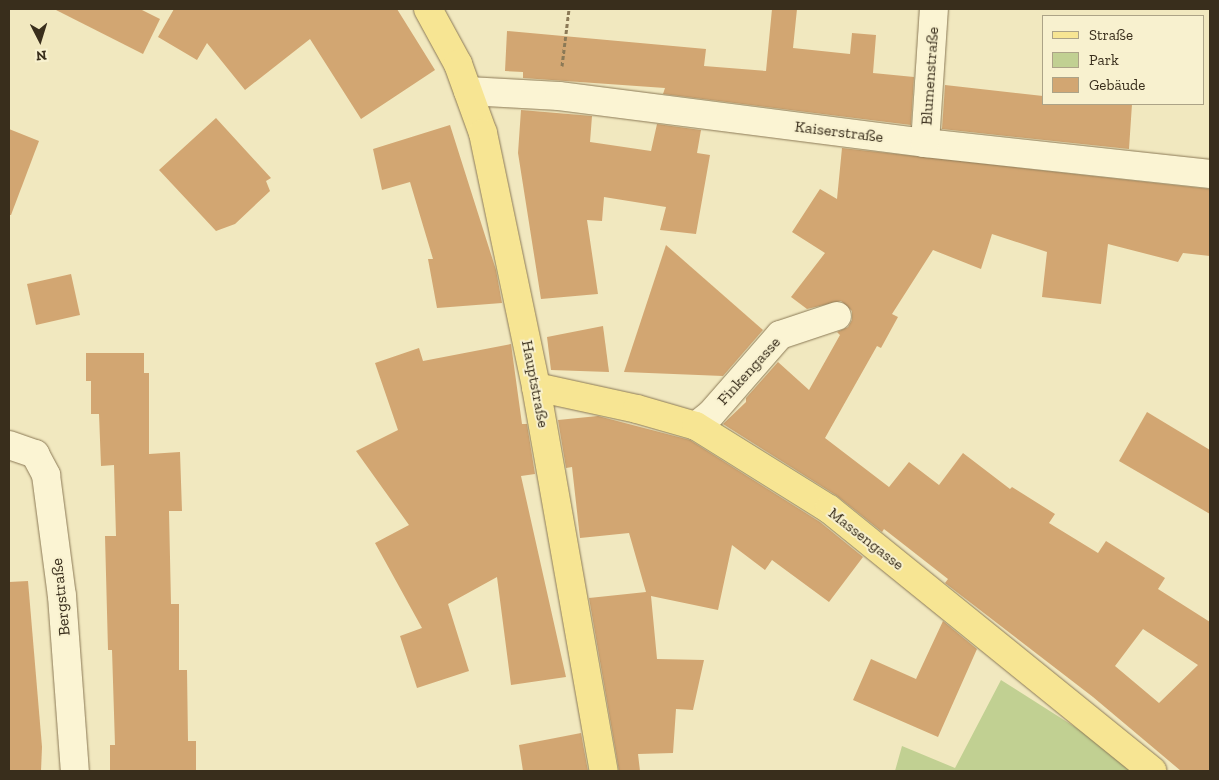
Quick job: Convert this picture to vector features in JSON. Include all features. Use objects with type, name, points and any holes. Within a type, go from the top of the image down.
[{"type":"main road","name":"Hauptstraße","points":[[428,9],[458,64],[483,133],[536,387],[604,771]]},
{"type":"main road","name":"Massengasse","points":[[536,387],[636,409],[696,426],[828,509],[1152,771]]},
{"type":"street","name":"Blumenstraße","points":[[926,143],[934,9]]},
{"type":"street","name":"Kaiserstraße","points":[[468,91],[559,96],[926,143],[1210,174]]},
{"type":"street","name":"Finkengasse","points":[[696,426],[711,414],[780,335],[837,316]]},
{"type":"street","name":"Bergstraße","points":[[9,446],[35,454],[46,475],[62,596],[74,771]]},
{"type":"path","points":[[559,96],[569,9]]},
{"type":"green space","points":[[1001,680],[1086,734],[1130,771],[895,771],[902,746],[955,768]]},
{"type":"building","points":[[54,9],[140,9],[160,19],[143,54]]},
{"type":"building","points":[[174,9],[397,9],[435,70],[361,119],[310,39],[245,90],[207,43],[197,60],[158,37]]},
{"type":"building","points":[[772,9],[797,9],[793,48],[850,54],[852,33],[876,35],[873,73],[914,77],[911,125],[663,94],[665,88],[523,78],[523,72],[505,71],[507,31],[706,49],[704,66],[766,71]]},
{"type":"building","points":[[945,85],[1042,96],[1042,105],[1132,105],[1129,149],[942,129]]},
{"type":"building","points":[[521,110],[592,116],[590,142],[651,151],[657,124],[701,130],[697,153],[710,155],[696,234],[660,230],[666,207],[604,197],[602,221],[587,220],[598,294],[541,299],[518,153]]},
{"type":"building","points":[[216,118],[271,178],[266,181],[270,191],[235,224],[216,231],[159,170]]},
{"type":"building","points":[[450,125],[496,270],[502,303],[437,308],[428,259],[433,259],[410,182],[382,190],[373,149]]},
{"type":"building","points":[[9,129],[39,141],[11,215],[9,215]]},
{"type":"building","points":[[842,148],[1210,189],[1210,256],[1183,253],[1178,262],[1108,244],[1101,304],[1042,297],[1047,252],[992,234],[981,269],[933,250],[892,314],[898,317],[881,348],[877,346],[825,438],[889,487],[909,462],[939,485],[963,453],[1010,489],[1012,487],[1055,514],[1049,523],[1098,553],[1106,541],[1165,578],[1158,589],[1210,622],[1210,771],[1181,771],[1093,697],[945,583],[948,579],[884,529],[882,532],[837,496],[723,424],[746,402],[746,398],[778,362],[809,390],[840,335],[837,332],[848,327],[852,320],[852,311],[841,301],[807,309],[791,297],[825,253],[792,232],[820,189],[837,199]],"holes":[[[1143,629],[1198,665],[1159,703],[1115,666]]]},
{"type":"building","points":[[666,245],[763,330],[723,376],[624,372]]},
{"type":"building","points":[[71,274],[80,315],[36,325],[27,284]]},
{"type":"building","points":[[603,326],[609,372],[551,370],[547,337]]},
{"type":"building","points":[[511,344],[522,424],[527,424],[535,474],[521,476],[566,677],[511,685],[497,577],[448,604],[469,671],[417,688],[400,636],[422,628],[375,543],[409,525],[356,451],[398,430],[375,363],[419,348],[423,361]]},
{"type":"building","points":[[86,353],[144,353],[144,373],[149,373],[149,454],[180,452],[182,511],[169,511],[171,604],[179,604],[179,670],[187,670],[188,741],[196,741],[196,771],[110,771],[110,745],[115,745],[112,650],[108,650],[105,536],[116,536],[114,465],[101,466],[99,414],[91,414],[91,381],[86,381]]},
{"type":"building","points":[[1147,412],[1210,450],[1210,514],[1119,461]]},
{"type":"building","points":[[598,416],[690,440],[820,522],[863,557],[829,602],[772,560],[765,570],[732,545],[718,610],[651,596],[657,659],[704,660],[693,710],[676,709],[673,753],[638,754],[640,771],[619,771],[589,598],[646,592],[629,533],[580,538],[572,467],[566,468],[558,420]]},
{"type":"building","points":[[28,581],[42,747],[41,771],[9,771],[9,582]]},
{"type":"building","points":[[943,621],[977,649],[938,737],[853,700],[871,659],[916,679]]},
{"type":"building","points":[[581,733],[588,771],[523,771],[519,745]]}]
